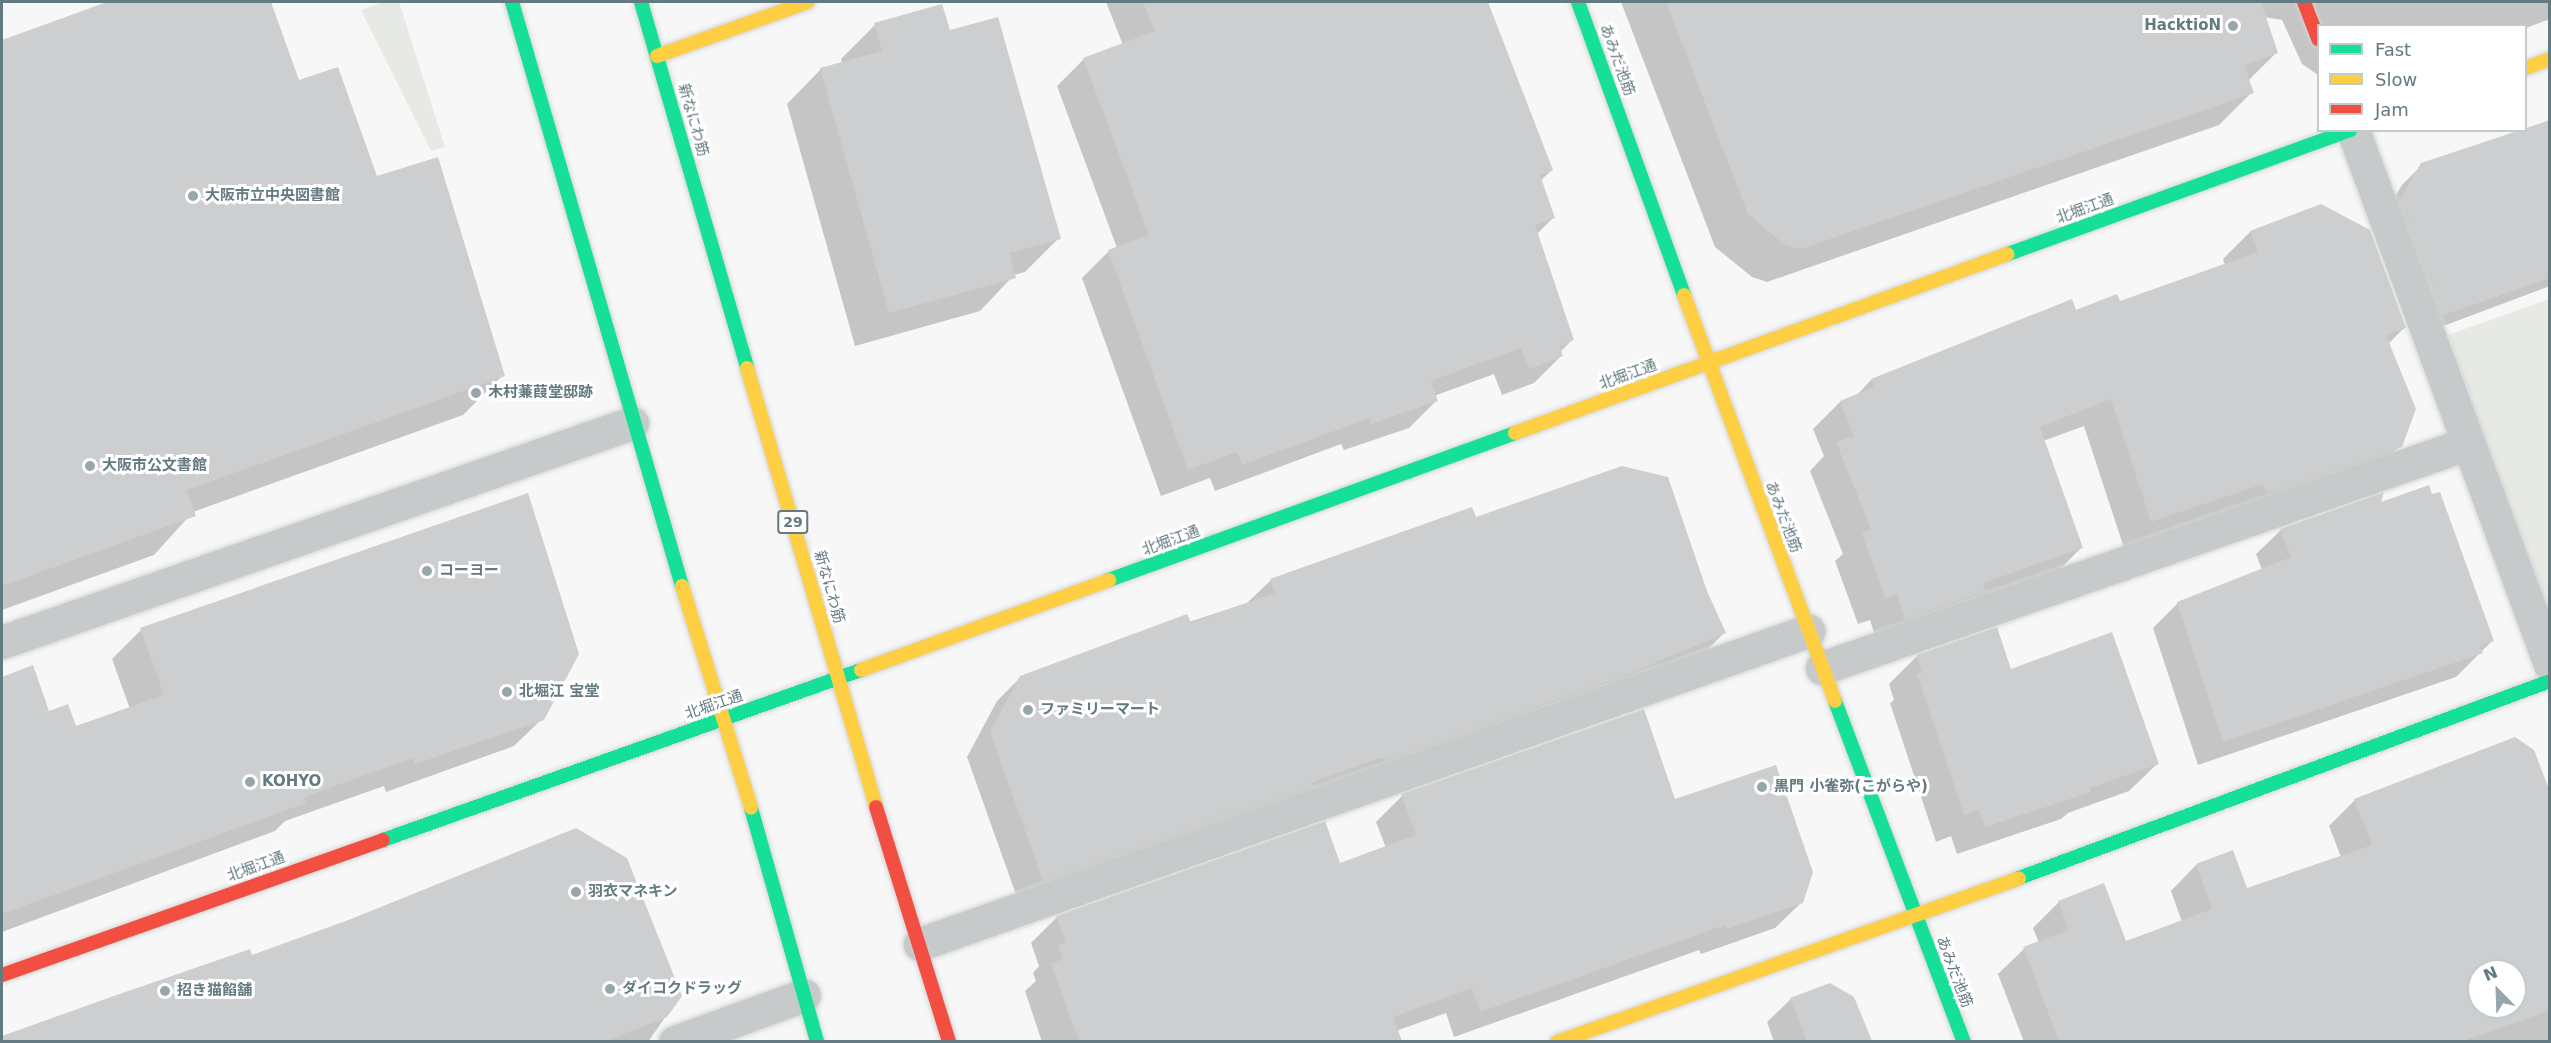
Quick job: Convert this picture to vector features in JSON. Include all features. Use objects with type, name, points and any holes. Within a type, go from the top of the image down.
[{"type":"street","points":[[512,2],[632,423],[724,719],[817,1041]]},
{"type":"street","name":"新なにわ筋","points":[[641,2],[838,678],[948,1041]]},
{"type":"street","points":[[657,56],[808,2]]},
{"type":"street","name":"あみだ池筋","points":[[1578,2],[1808,632],[1964,1041]]},
{"type":"street","points":[[2304,2],[2317,34]]},
{"type":"street","points":[[2527,68],[2550,59]]},
{"type":"street","name":"北堀江通","points":[[2,975],[724,719],[2346,132]]},
{"type":"street","points":[[2353,132],[2466,444],[2550,664]]},
{"type":"street","points":[[2,642],[632,423]]},
{"type":"street","points":[[1822,669],[2466,444]]},
{"type":"street","points":[[920,944],[1808,632]]},
{"type":"street","points":[[1557,1041],[1915,915],[2550,681]]},
{"type":"street","points":[[675,1041],[804,995]]},
{"type":"shaded area","points":[[384,2],[399,2],[445,147],[431,151],[361,10]]},
{"type":"shaded area","points":[[2549,299],[2549,620],[2448,335]]},
{"type":"building","name":"大阪市立中央図書館","points":[[107,2],[271,2],[299,80],[338,67],[377,176],[438,157],[505,376],[187,490],[196,516],[2,586],[2,40]]},
{"type":"building","points":[[1143,2],[1488,2],[1553,170],[1540,175],[1555,218],[1535,225],[1574,340],[1560,346],[1563,356],[1529,369],[1521,348],[1431,381],[1438,401],[1371,424],[1369,418],[1242,465],[1237,452],[1188,470],[1108,250],[1149,235],[1083,58],[1155,31]]},
{"type":"building","points":[[1666,2],[2261,2],[2278,53],[2244,65],[2254,93],[1801,249],[1785,245],[1748,214]]},
{"type":"building","points":[[942,4],[950,30],[998,17],[1061,239],[1009,253],[1016,278],[889,313],[820,68],[882,51],[874,23]]},
{"type":"building","points":[[2550,120],[2550,278],[2441,316],[2399,201],[2421,163],[2514,132],[2527,132],[2527,128]]},
{"type":"building","points":[[2321,204],[2370,230],[2406,328],[2386,335],[2416,409],[2402,447],[2267,493],[2263,484],[2151,522],[2111,399],[2040,427],[2083,548],[1983,583],[1985,591],[1905,619],[1897,594],[1885,598],[1862,533],[1871,529],[1836,442],[1854,436],[1840,401],[1874,387],[1871,379],[2072,299],[2076,310],[2117,294],[2120,301],[2258,252],[2250,231]]},
{"type":"building","points":[[1622,466],[1668,477],[1707,591],[1726,633],[1631,673],[1388,759],[1380,758],[1311,783],[1312,786],[1043,881],[990,732],[1020,676],[1187,614],[1191,623],[1275,593],[1270,579],[1472,507],[1476,517]]},
{"type":"building","points":[[2429,485],[2432,494],[2440,492],[2494,641],[2480,646],[2483,653],[2223,742],[2177,602],[2291,557],[2280,529],[2384,492],[2381,502]]},
{"type":"building","points":[[528,493],[579,654],[544,720],[415,764],[413,758],[304,797],[306,803],[2,914],[2,677],[33,665],[49,711],[68,704],[76,726],[164,695],[140,628]]},
{"type":"building","points":[[1997,627],[2011,669],[2112,632],[2159,764],[2090,788],[2091,792],[1985,827],[1979,810],[1964,815],[1917,674],[1922,673],[1916,655]]},
{"type":"building","points":[[1644,709],[1675,799],[1776,765],[1813,872],[1803,903],[1727,929],[1725,925],[1480,1012],[1472,988],[1393,1017],[1402,1041],[1079,1041],[1051,964],[1063,959],[1058,945],[1066,943],[1056,916],[1325,821],[1340,863],[1416,835],[1401,794]]},
{"type":"building","points":[[2515,737],[2534,750],[2550,792],[2550,1010],[2527,1018],[2527,959],[2467,959],[2467,1019],[2525,1019],[2464,1041],[2059,1041],[2023,947],[2069,930],[2058,901],[2104,883],[2126,941],[2212,909],[2196,864],[2233,850],[2247,888],[2372,845],[2354,799]]},
{"type":"building","points":[[576,828],[627,858],[682,996],[667,1017],[606,1041],[3,1041],[2,1036],[111,997],[250,949],[252,955],[351,919]]},
{"type":"building","points":[[1830,983],[1854,997],[1872,1041],[1807,1041],[1790,998]]},
{"type":"traffic: fast","points":[[512,2],[682,586]]},
{"type":"traffic: fast","points":[[641,2],[747,368]]},
{"type":"traffic: fast","points":[[1578,2],[1684,295]]},
{"type":"traffic: fast","points":[[2008,254],[2344,132]]},
{"type":"traffic: fast","points":[[1109,580],[1515,433]]},
{"type":"traffic: fast","points":[[383,840],[861,670]]},
{"type":"traffic: fast","points":[[2019,878],[2550,681]]},
{"type":"traffic: fast","points":[[1835,701],[1964,1042]]},
{"type":"traffic: fast","points":[[751,808],[817,1042]]},
{"type":"traffic: slow","points":[[657,56],[808,2]]},
{"type":"traffic: slow","points":[[2527,68],[2550,59]]},
{"type":"traffic: slow","points":[[1515,433],[2008,254]]},
{"type":"traffic: slow","points":[[1684,295],[1835,701]]},
{"type":"traffic: slow","points":[[747,368],[876,807]]},
{"type":"traffic: slow","points":[[861,670],[1109,580]]},
{"type":"traffic: slow","points":[[682,586],[751,808]]},
{"type":"traffic: slow","points":[[1557,1042],[2019,878]]},
{"type":"traffic: jam","points":[[2304,2],[2317,36]]},
{"type":"traffic: jam","points":[[876,807],[949,1042]]},
{"type":"traffic: jam","points":[[2,975],[383,840]]},
{"type":"place","name":"HacktioN","points":[[2233,26]]},
{"type":"place","name":"大阪市立中央図書館","points":[[193,196]]},
{"type":"place","name":"木村蒹葭堂邸跡","points":[[476,393]]},
{"type":"place","name":"大阪市公文書館","points":[[90,466]]},
{"type":"place","name":"コーヨー","points":[[427,571]]},
{"type":"place","name":"北堀江 宝堂","points":[[507,692]]},
{"type":"place","name":"ファミリーマート","points":[[1028,710]]},
{"type":"place","name":"KOHYO","points":[[250,782]]},
{"type":"place","name":"黒門 小雀弥(こがらや)","points":[[1762,787]]},
{"type":"place","name":"羽衣マネキン","points":[[576,892]]},
{"type":"place","name":"ダイコクドラッグ","points":[[610,989]]},
{"type":"place","name":"招き猫餡舗","points":[[165,991]]}]
